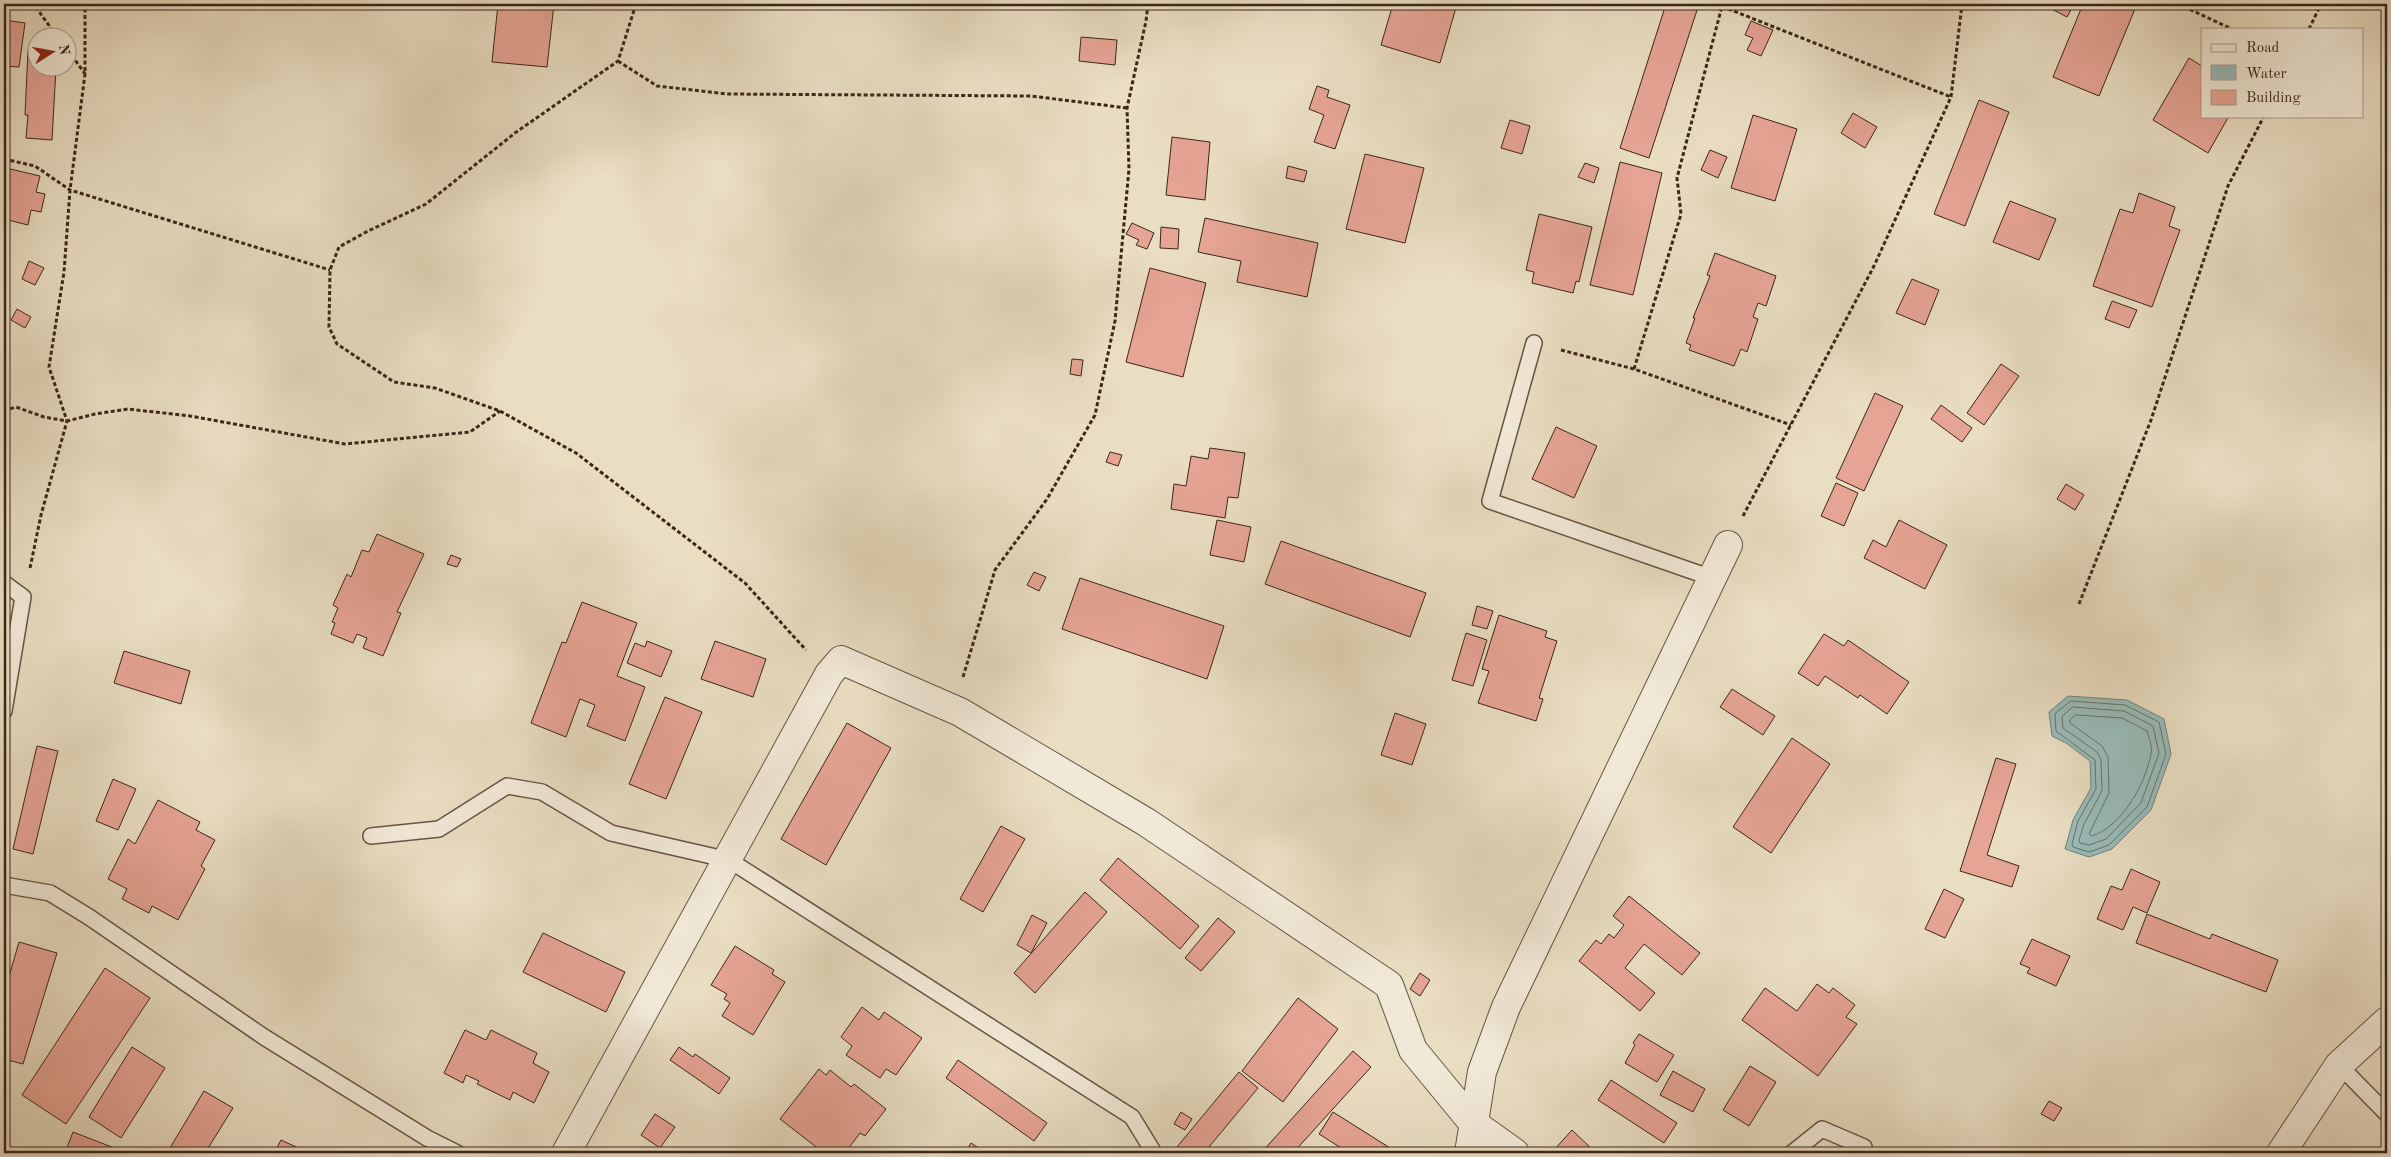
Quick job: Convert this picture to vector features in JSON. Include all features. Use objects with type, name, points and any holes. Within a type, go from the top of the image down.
[{"type":"street","points":[[1469,1153],[1482,1072],[1506,1007],[1728,545]]},
{"type":"street","points":[[566,1153],[728,860],[828,674],[842,660],[960,712],[1146,822],[1389,985],[1413,1050],[1473,1123],[1515,1153]]},
{"type":"street","points":[[2281,1153],[2339,1065],[2387,1021]]},
{"type":"lane","points":[[1534,343],[1490,502],[1712,578]]},
{"type":"lane","points":[[4,583],[24,597],[4,710]]},
{"type":"lane","points":[[371,836],[439,829],[507,786],[542,792],[611,833],[728,860],[1132,1116],[1154,1153]]},
{"type":"lane","points":[[4,885],[50,893],[90,917],[264,1037],[427,1138],[457,1153]]},
{"type":"lane","points":[[2339,1065],[2387,1114]]},
{"type":"lane","points":[[1792,1153],[1822,1129],[1864,1147]]},
{"type":"path","points":[[30,4],[36,6],[51,28]]},
{"type":"path","points":[[24,597],[41,515],[67,421],[49,367],[64,272],[70,190],[85,74],[85,4]]},
{"type":"path","points":[[636,4],[618,61],[515,133],[426,204],[368,230],[339,247],[330,270],[329,326],[337,344],[394,382],[436,388],[500,411],[576,453],[745,583],[828,674]]},
{"type":"path","points":[[946,706],[965,673],[995,570],[1047,499],[1095,415],[1115,322],[1129,169],[1127,108],[1148,4]]},
{"type":"path","points":[[1716,4],[1848,58],[1951,96]]},
{"type":"path","points":[[1728,545],[1874,266],[1951,96],[1962,4]]},
{"type":"path","points":[[2178,4],[2230,28]]},
{"type":"path","points":[[2310,28],[2322,4]]},
{"type":"path","points":[[1634,369],[1681,214],[1677,178],[1722,6]]},
{"type":"path","points":[[618,61],[657,86],[727,94],[1031,96],[1127,108]]},
{"type":"path","points":[[78,64],[85,74]]},
{"type":"path","points":[[2078,604],[2151,420],[2228,186],[2263,118]]},
{"type":"path","points":[[4,159],[35,166],[70,190],[330,270]]},
{"type":"path","points":[[1534,343],[1634,369],[1791,425]]},
{"type":"path","points":[[4,411],[16,407],[44,417],[67,421],[128,409],[190,416],[345,444],[470,432],[500,411]]},
{"type":"water","points":[[2068,696],[2127,700],[2164,719],[2171,754],[2151,810],[2112,849],[2089,857],[2065,849],[2073,820],[2091,788],[2090,761],[2066,743],[2052,736],[2049,712]]},
{"type":"building","points":[[498,4],[554,4],[547,67],[492,62]]},
{"type":"building","points":[[1393,4],[1457,4],[1440,63],[1381,45]]},
{"type":"building","points":[[1666,4],[1699,4],[1649,158],[1620,148]]},
{"type":"building","points":[[2042,4],[2074,4],[2067,17]]},
{"type":"building","points":[[2083,4],[2137,4],[2099,96],[2053,77]]},
{"type":"building","points":[[4,20],[25,23],[19,67],[4,66]]},
{"type":"building","points":[[1751,21],[1773,30],[1761,56],[1747,50],[1753,38],[1745,35]]},
{"type":"building","points":[[1081,37],[1117,40],[1115,65],[1079,61]]},
{"type":"building","points":[[28,50],[28,78],[55,78],[52,140],[26,138],[28,115],[25,115]]},
{"type":"building","points":[[2189,58],[2201,65],[2201,118],[2228,118],[2208,153],[2153,120]]},
{"type":"building","points":[[1317,86],[1329,90],[1327,97],[1350,105],[1335,149],[1314,142],[1324,115],[1309,109]]},
{"type":"building","points":[[1979,100],[2009,112],[1965,226],[1934,214]]},
{"type":"building","points":[[1853,113],[1877,127],[1865,148],[1841,133]]},
{"type":"building","points":[[1753,115],[1797,129],[1775,201],[1731,188]]},
{"type":"building","points":[[1510,120],[1530,126],[1522,154],[1501,148]]},
{"type":"building","points":[[1172,137],[1210,142],[1205,200],[1166,195]]},
{"type":"building","points":[[1710,150],[1727,157],[1718,178],[1701,170]]},
{"type":"building","points":[[1365,154],[1424,168],[1405,243],[1346,229]]},
{"type":"building","points":[[1620,162],[1662,173],[1633,295],[1590,285]]},
{"type":"building","points":[[1585,163],[1599,168],[1594,183],[1578,177]]},
{"type":"building","points":[[1288,166],[1307,171],[1304,182],[1286,178]]},
{"type":"building","points":[[6,168],[40,176],[36,192],[45,194],[41,212],[31,210],[28,225],[4,219],[4,178]]},
{"type":"building","points":[[2139,193],[2175,207],[2169,226],[2180,230],[2152,307],[2093,286],[2120,209],[2133,213]]},
{"type":"building","points":[[2010,201],[2056,219],[2039,260],[1993,242]]},
{"type":"building","points":[[1539,214],[1592,227],[1579,282],[1576,281],[1573,293],[1532,283],[1534,272],[1526,270]]},
{"type":"building","points":[[1205,218],[1318,243],[1307,297],[1237,282],[1241,261],[1198,252]]},
{"type":"building","points":[[1132,223],[1154,233],[1147,249],[1136,245],[1139,240],[1126,234]]},
{"type":"building","points":[[1161,227],[1179,229],[1178,249],[1160,248]]},
{"type":"building","points":[[1715,253],[1776,276],[1766,306],[1758,303],[1753,317],[1758,319],[1747,352],[1741,349],[1734,366],[1689,350],[1691,345],[1686,343],[1695,318],[1693,318],[1710,276],[1707,275]]},
{"type":"building","points":[[29,261],[44,268],[35,285],[22,279]]},
{"type":"building","points":[[1150,268],[1206,283],[1183,377],[1126,362]]},
{"type":"building","points":[[1912,279],[1939,290],[1925,325],[1896,313]]},
{"type":"building","points":[[2112,301],[2137,310],[2129,328],[2105,319]]},
{"type":"building","points":[[17,309],[31,317],[25,328],[11,320]]},
{"type":"building","points":[[1072,359],[1083,360],[1081,376],[1070,374]]},
{"type":"building","points":[[2001,364],[2019,376],[1984,425],[1967,413]]},
{"type":"building","points":[[1875,393],[1903,406],[1864,491],[1836,478]]},
{"type":"building","points":[[1941,405],[1972,428],[1962,442],[1931,419]]},
{"type":"building","points":[[1556,427],[1597,446],[1574,498],[1532,479]]},
{"type":"building","points":[[1210,448],[1245,453],[1238,498],[1228,497],[1225,518],[1171,509],[1174,484],[1186,486],[1191,456],[1208,459]]},
{"type":"building","points":[[1110,452],[1122,455],[1118,466],[1106,462]]},
{"type":"building","points":[[1836,483],[1858,493],[1844,526],[1821,516]]},
{"type":"building","points":[[2066,484],[2084,495],[2075,510],[2057,499]]},
{"type":"building","points":[[1217,520],[1251,527],[1244,562],[1210,555]]},
{"type":"building","points":[[1899,520],[1947,545],[1925,589],[1864,558],[1873,540],[1886,547]]},
{"type":"building","points":[[377,534],[424,554],[397,612],[401,613],[383,656],[363,648],[367,638],[357,634],[353,643],[331,634],[335,623],[332,622],[338,608],[333,605],[347,574],[351,577],[362,550],[369,552]]},
{"type":"building","points":[[1281,541],[1426,593],[1410,637],[1265,584]]},
{"type":"building","points":[[451,555],[461,559],[457,567],[447,564]]},
{"type":"building","points":[[1034,572],[1046,577],[1039,591],[1027,585]]},
{"type":"building","points":[[1080,578],[1224,626],[1207,679],[1062,629]]},
{"type":"building","points":[[582,602],[637,623],[617,676],[645,687],[625,741],[587,726],[595,705],[580,699],[566,737],[531,723],[562,642],[566,643]]},
{"type":"building","points":[[1477,606],[1493,611],[1487,629],[1472,625]]},
{"type":"building","points":[[1499,615],[1547,631],[1545,637],[1557,641],[1539,698],[1543,699],[1536,721],[1478,703],[1489,671],[1482,669]]},
{"type":"building","points":[[1466,633],[1487,640],[1473,686],[1452,680]]},
{"type":"building","points":[[1824,634],[1844,646],[1848,640],[1909,682],[1887,714],[1860,695],[1858,698],[1825,676],[1818,686],[1798,673]]},
{"type":"building","points":[[647,641],[672,651],[661,677],[627,663],[635,643],[645,647]]},
{"type":"building","points":[[715,641],[766,659],[753,697],[701,679]]},
{"type":"building","points":[[124,651],[190,671],[181,704],[114,683]]},
{"type":"building","points":[[1732,689],[1775,716],[1763,735],[1720,707]]},
{"type":"building","points":[[665,697],[702,712],[666,799],[629,784]]},
{"type":"building","points":[[1395,713],[1426,724],[1412,765],[1381,755]]},
{"type":"building","points":[[847,723],[891,748],[826,865],[781,839]]},
{"type":"building","points":[[1792,738],[1830,764],[1771,853],[1733,827]]},
{"type":"building","points":[[37,746],[58,751],[33,854],[13,849]]},
{"type":"building","points":[[1996,758],[2016,764],[1987,855],[2019,866],[2012,887],[1960,871]]},
{"type":"building","points":[[113,779],[136,789],[118,830],[96,821]]},
{"type":"building","points":[[158,800],[200,822],[196,830],[215,840],[201,866],[205,869],[178,920],[152,906],[149,913],[122,899],[127,889],[108,879],[128,839],[135,844]]},
{"type":"building","points":[[1001,826],[1025,839],[983,912],[960,899]]},
{"type":"building","points":[[1118,858],[1199,926],[1180,949],[1100,880]]},
{"type":"building","points":[[2131,869],[2160,882],[2147,913],[2133,907],[2123,930],[2097,919],[2111,886],[2122,890]]},
{"type":"building","points":[[1944,889],[1964,899],[1945,938],[1925,929]]},
{"type":"building","points":[[1085,892],[1107,912],[1035,993],[1014,973]]},
{"type":"building","points":[[1629,896],[1700,953],[1682,975],[1644,944],[1625,968],[1655,993],[1640,1011],[1579,961],[1596,940],[1601,944],[1609,934],[1614,938],[1624,925],[1613,916]]},
{"type":"building","points":[[2147,914],[2210,939],[2212,934],[2278,960],[2266,992],[2136,943]]},
{"type":"building","points":[[1032,915],[1047,923],[1031,953],[1017,945]]},
{"type":"building","points":[[1218,918],[1235,932],[1201,971],[1185,958]]},
{"type":"building","points":[[543,933],[625,972],[606,1012],[523,972]]},
{"type":"building","points":[[2032,939],[2070,956],[2056,986],[2027,973],[2030,968],[2020,964]]},
{"type":"building","points":[[19,942],[57,953],[23,1064],[4,1059],[4,994]]},
{"type":"building","points":[[735,946],[774,970],[772,974],[785,982],[753,1035],[722,1016],[730,1003],[724,999],[727,994],[711,985]]},
{"type":"building","points":[[105,968],[150,998],[66,1124],[22,1095]]},
{"type":"building","points":[[1420,973],[1430,980],[1420,996],[1410,989]]},
{"type":"building","points":[[1817,984],[1829,993],[1833,988],[1855,1005],[1846,1017],[1857,1024],[1818,1076],[1742,1020],[1765,988],[1797,1011]]},
{"type":"building","points":[[1298,998],[1338,1029],[1283,1102],[1242,1071]]},
{"type":"building","points":[[862,1007],[879,1020],[884,1012],[922,1038],[896,1075],[886,1069],[880,1078],[846,1055],[852,1046],[841,1037]]},
{"type":"building","points":[[465,1030],[486,1040],[491,1030],[537,1053],[533,1063],[549,1072],[534,1103],[513,1092],[510,1100],[477,1084],[479,1081],[466,1075],[463,1083],[444,1073]]},
{"type":"building","points":[[1639,1034],[1674,1055],[1657,1082],[1625,1063]]},
{"type":"building","points":[[132,1047],[165,1068],[121,1138],[89,1117]]},
{"type":"building","points":[[679,1047],[693,1057],[695,1054],[730,1078],[719,1094],[670,1060]]},
{"type":"building","points":[[1353,1051],[1371,1067],[1293,1153],[1261,1153]]},
{"type":"building","points":[[958,1060],[1047,1123],[1034,1141],[946,1078]]},
{"type":"building","points":[[1750,1066],[1776,1082],[1749,1126],[1723,1110]]},
{"type":"building","points":[[819,1069],[826,1075],[830,1070],[851,1087],[854,1084],[886,1109],[865,1136],[860,1133],[845,1153],[824,1153],[780,1119]]},
{"type":"building","points":[[1673,1071],[1705,1089],[1693,1112],[1660,1095]]},
{"type":"building","points":[[1239,1072],[1258,1088],[1204,1153],[1172,1153]]},
{"type":"building","points":[[1611,1080],[1677,1123],[1664,1143],[1598,1100]]},
{"type":"building","points":[[204,1091],[233,1108],[205,1153],[167,1153]]},
{"type":"building","points":[[2049,1101],[2062,1108],[2054,1121],[2041,1114]]},
{"type":"building","points":[[1181,1112],[1192,1119],[1185,1130],[1174,1124]]},
{"type":"building","points":[[1333,1112],[1398,1153],[1349,1153],[1319,1134]]},
{"type":"building","points":[[655,1114],[675,1127],[660,1148],[641,1135]]},
{"type":"building","points":[[1572,1130],[1596,1153],[1557,1153],[1554,1150]]},
{"type":"building","points":[[73,1132],[122,1151],[122,1153],[65,1153]]},
{"type":"building","points":[[281,1140],[309,1153],[274,1153]]},
{"type":"building","points":[[971,1143],[986,1153],[965,1153]]}]
